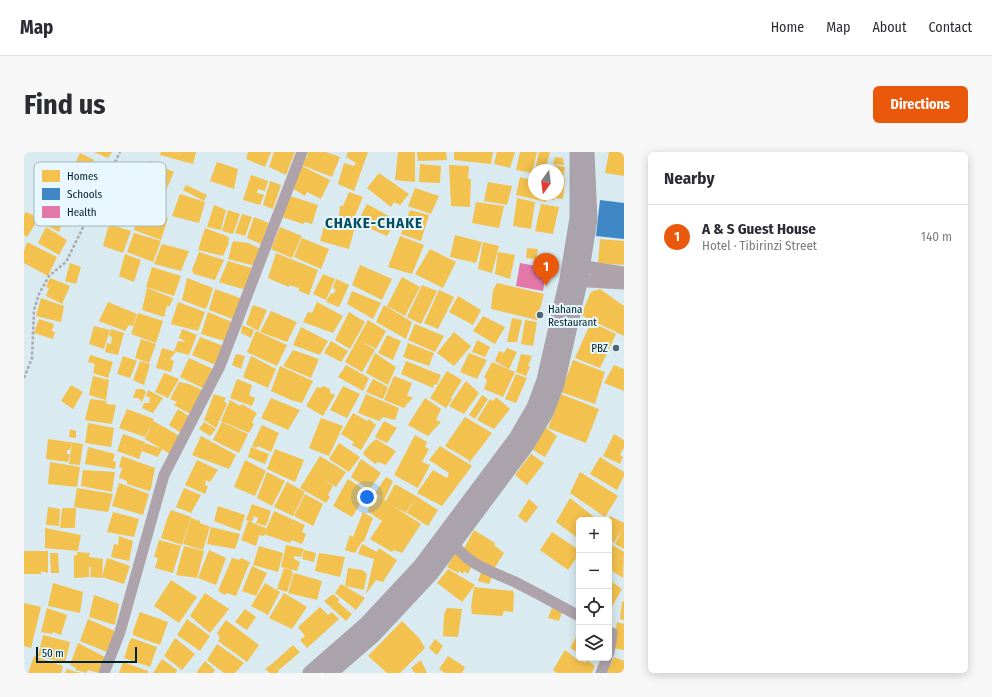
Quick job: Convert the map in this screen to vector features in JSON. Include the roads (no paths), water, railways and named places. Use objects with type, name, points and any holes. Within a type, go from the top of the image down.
[{"type":"main road","points":[[330,673],[374,634],[431,574],[526,445],[546,413],[557,384],[574,273],[577,218],[576,152]]},
{"type":"main road","points":[[310,673],[365,625],[421,565],[516,438],[534,407],[544,380],[590,219],[587,152]]},
{"type":"street","points":[[104,673],[120,632],[164,475],[220,366],[302,152]]},
{"type":"street","points":[[574,273],[624,273]]},
{"type":"street","points":[[574,273],[624,283]]},
{"type":"street","points":[[454,544],[461,553],[478,566],[512,581],[576,614]]},
{"type":"street","points":[[601,673],[606,661]]},
{"type":"place","name":"A & S Guest House","points":[[546,286]]},
{"type":"place","name":"Hahana Restaurant","points":[[540,315]]},
{"type":"place","name":"PBZ","points":[[616,348]]},
{"type":"district","name":"CHAKE-CHAKE","points":[[374,223]]}]
